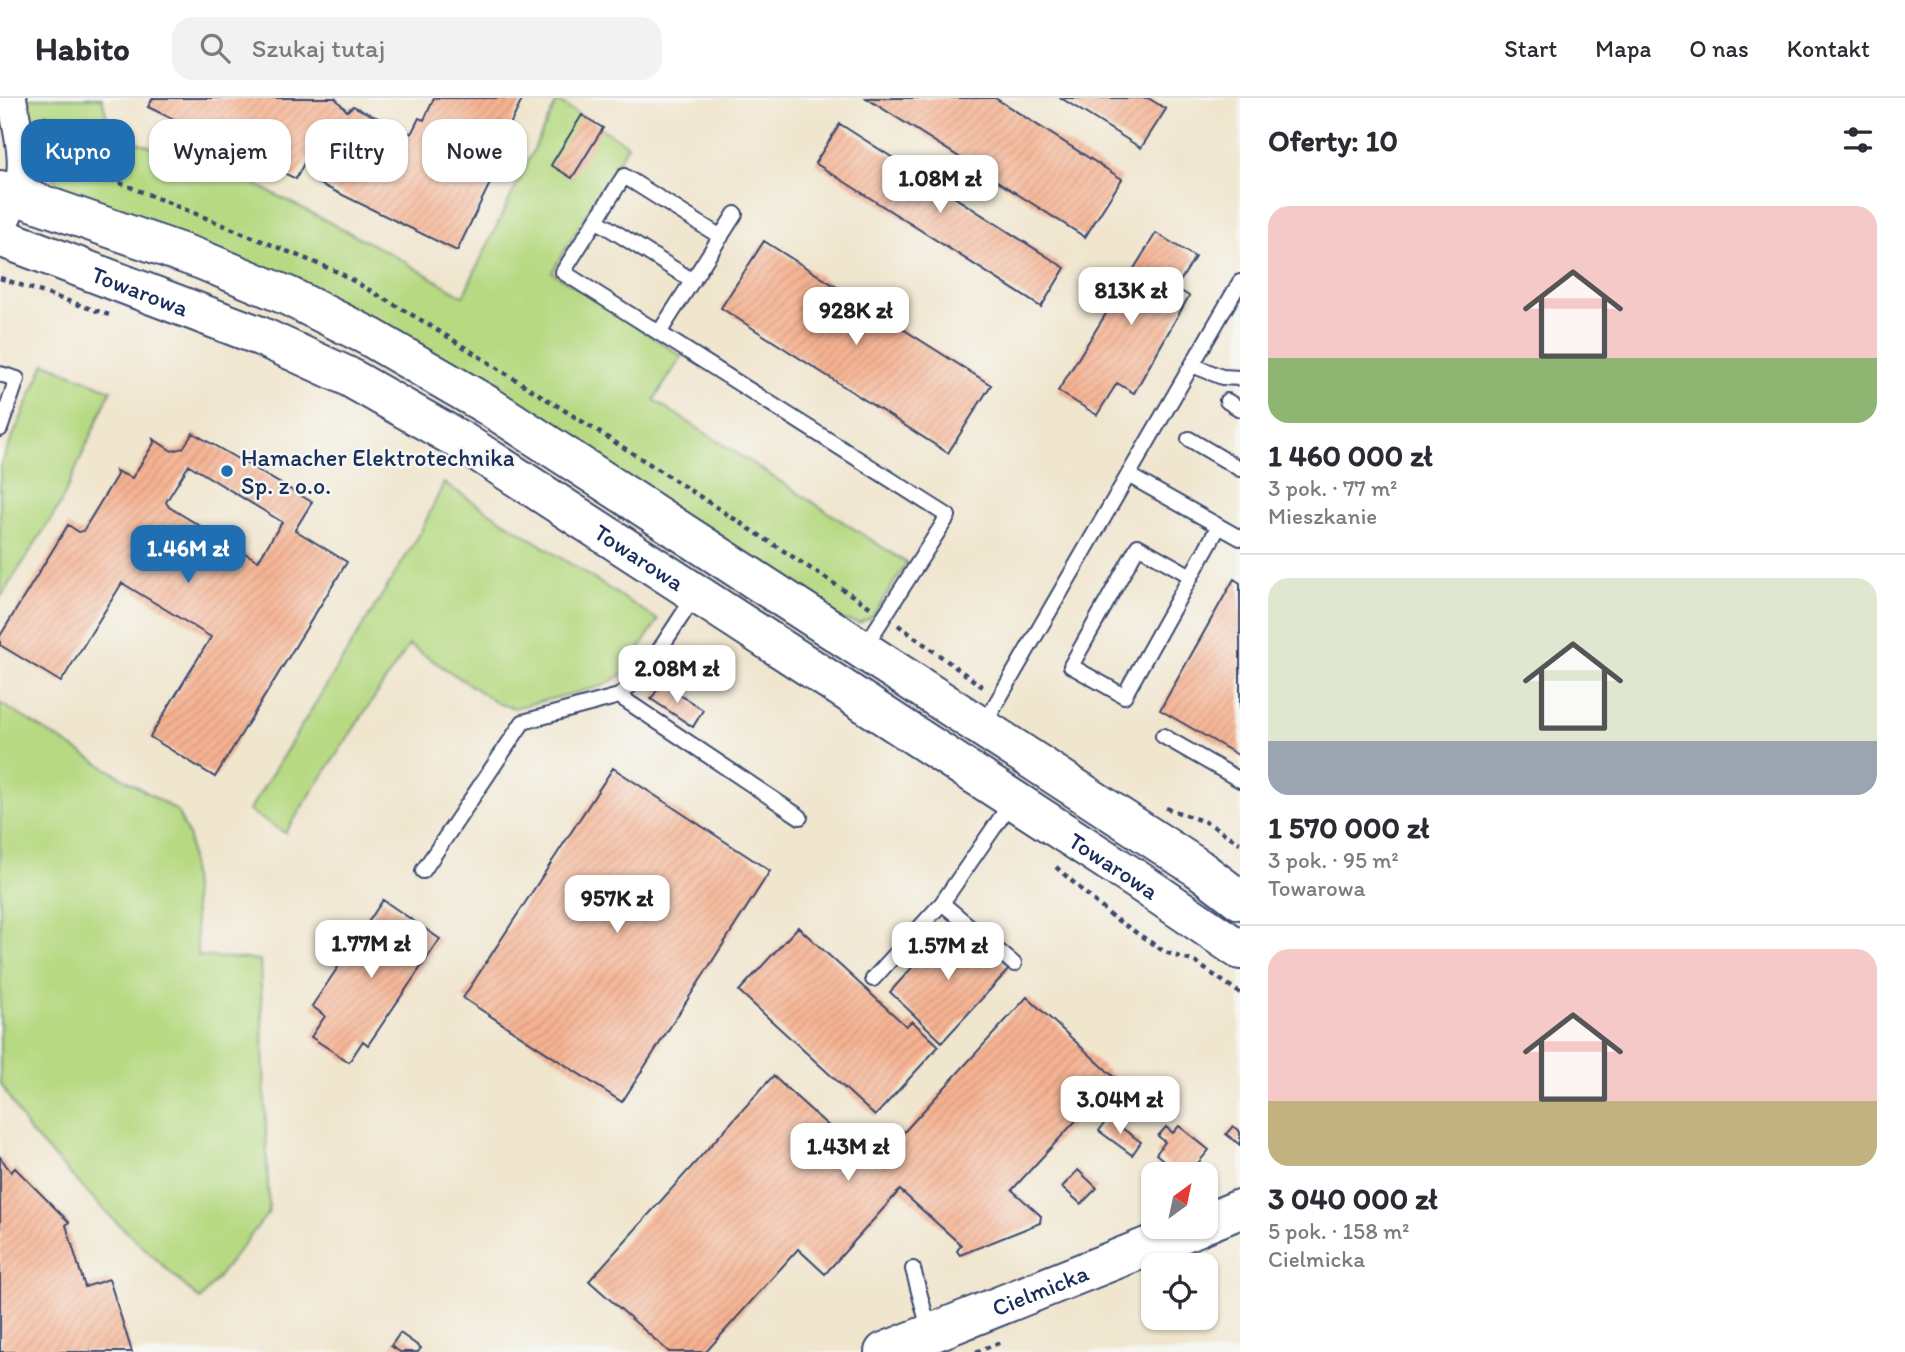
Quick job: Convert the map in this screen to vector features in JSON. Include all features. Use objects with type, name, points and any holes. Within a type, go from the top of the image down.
[{"type":"street","points":[[0,230],[10,192],[23,165],[12,98]]},
{"type":"street","name":"Towarowa","points":[[10,192],[202,260],[288,296],[370,337],[487,405],[1186,860],[1240,900]]},
{"type":"street","name":"Towarowa","points":[[0,237],[260,336],[347,376],[463,442],[697,592],[1240,950]]},
{"type":"street","points":[[1218,1218],[1240,1209]]},
{"type":"street","name":"Cielmicka","points":[[884,1352],[1167,1239]]},
{"type":"lane","points":[[721,237],[624,176],[563,272],[948,516],[863,650]]},
{"type":"lane","points":[[659,334],[735,215]]},
{"type":"lane","points":[[596,220],[693,281]]},
{"type":"lane","points":[[982,727],[1240,282]]},
{"type":"lane","points":[[1192,365],[1222,377],[1240,378]]},
{"type":"lane","points":[[0,374],[17,380],[0,429]]},
{"type":"lane","points":[[1189,439],[1240,469]]},
{"type":"lane","points":[[1128,475],[1240,538]]},
{"type":"lane","points":[[1191,576],[1138,546],[1072,666],[1124,696],[1219,526]]},
{"type":"lane","points":[[423,872],[523,722],[619,696],[645,672],[697,592]]},
{"type":"lane","points":[[619,696],[800,817]]},
{"type":"lane","points":[[1163,736],[1240,780]]},
{"type":"lane","points":[[873,979],[942,903],[1013,799]]},
{"type":"lane","points":[[942,903],[1014,964]]},
{"type":"lane","points":[[913,1269],[930,1334]]},
{"type":"path","points":[[0,278],[115,317]]},
{"type":"path","points":[[1162,806],[1208,823],[1240,843]]},
{"type":"path","points":[[1051,863],[1110,915],[1165,952],[1195,962],[1240,993]]},
{"type":"green space","points":[[23,98],[102,98],[107,119],[27,119]]},
{"type":"green space","points":[[557,101],[628,145],[552,272],[682,356],[654,400],[907,563],[872,617],[859,623],[839,619],[656,500],[72,196],[57,182],[135,182],[135,141],[149,146],[149,182],[251,182],[393,255],[463,296],[518,182],[527,182],[527,163]]},
{"type":"green space","points":[[45,363],[111,390],[60,505],[0,598],[0,466]]},
{"type":"green space","points":[[444,483],[658,620],[623,674],[603,686],[514,708],[499,704],[409,645],[285,833],[249,811],[419,535]]},
{"type":"green space","points":[[0,703],[177,811],[189,837],[198,956],[260,960],[269,1212],[200,1300],[110,1216],[28,1130],[0,1082]]},
{"type":"building","points":[[153,98],[335,98],[347,111],[353,106],[380,119],[305,119],[305,161],[296,179],[291,177],[291,119],[173,119],[148,107]]},
{"type":"building","points":[[434,98],[523,98],[513,119],[424,119]]},
{"type":"building","points":[[866,98],[995,98],[1122,179],[1085,237]]},
{"type":"building","points":[[1061,98],[1148,98],[1166,109],[1141,148]]},
{"type":"building","points":[[582,115],[603,128],[572,178],[551,165]]},
{"type":"building","points":[[419,118],[422,119],[422,182],[491,182],[457,251],[316,182],[408,182],[408,133],[411,134]]},
{"type":"building","points":[[840,124],[1065,268],[1041,307],[815,163]]},
{"type":"building","points":[[1156,233],[1195,257],[1176,288],[1189,296],[1134,393],[1117,383],[1097,415],[1058,391]]},
{"type":"building","points":[[764,241],[991,385],[948,453],[721,308]]},
{"type":"building","points":[[193,433],[312,502],[295,530],[347,562],[215,777],[150,737],[211,637],[122,583],[61,682],[0,645],[0,636],[68,525],[79,532],[83,531],[117,475],[116,471],[132,478],[154,443],[153,439],[172,451],[183,448]],"holes":[[[189,465],[282,522],[258,561],[169,507],[166,502]]]},
{"type":"building","points":[[1234,579],[1240,583],[1240,756],[1160,710]]},
{"type":"building","points":[[662,683],[703,710],[693,727],[651,699]]},
{"type":"building","points":[[613,768],[770,871],[622,1102],[463,998]]},
{"type":"building","points":[[383,900],[440,939],[368,1045],[363,1041],[349,1062],[311,1037],[325,1016],[312,1006]]},
{"type":"building","points":[[951,924],[1009,969],[942,1042],[890,992]]},
{"type":"building","points":[[798,927],[906,1026],[912,1021],[939,1046],[875,1116],[739,991]]},
{"type":"building","points":[[1027,997],[1115,1078],[1012,1190],[1041,1216],[1040,1223],[960,1255],[957,1251],[961,1245],[900,1190],[825,1274],[798,1249],[706,1352],[669,1352],[589,1281],[773,1076],[873,1166]]},
{"type":"building","points":[[1108,1118],[1141,1142],[1132,1155],[1099,1131]]},
{"type":"building","points":[[1179,1126],[1209,1150],[1199,1162],[1166,1162],[1156,1154],[1165,1142],[1158,1136],[1166,1127],[1173,1133]]},
{"type":"building","points":[[1233,1126],[1240,1132],[1240,1145],[1226,1134]]},
{"type":"building","points":[[0,1157],[11,1172],[15,1168],[69,1222],[66,1225],[85,1287],[109,1279],[132,1352],[0,1352]]},
{"type":"building","points":[[1078,1170],[1097,1188],[1081,1204],[1062,1187]]},
{"type":"building","points":[[400,1333],[421,1348],[418,1352],[400,1352],[391,1346]]},
{"type":"place","name":"Hamacher Elektrotechnika Sp. z o.o.","points":[[227,471]]}]
